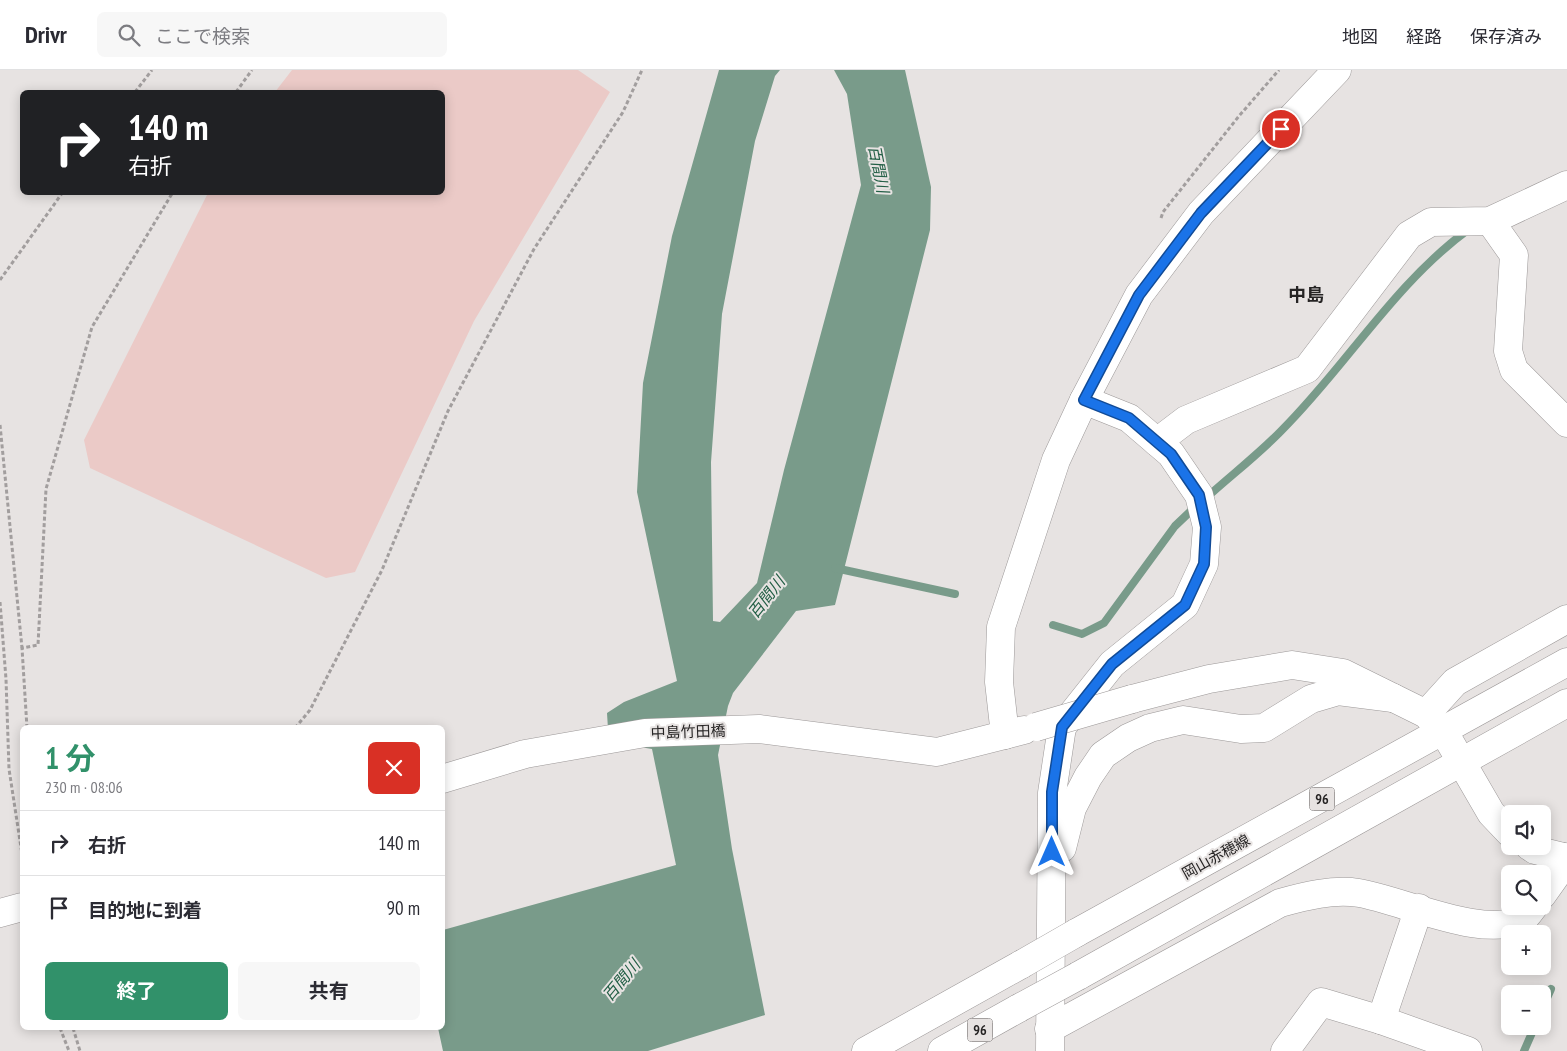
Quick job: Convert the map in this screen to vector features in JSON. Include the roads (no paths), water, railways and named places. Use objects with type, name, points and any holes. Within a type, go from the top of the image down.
[{"type":"street","points":[[1337,70],[1196,220],[1139,295],[1084,400],[1056,460],[1001,627],[999,682],[1005,735],[1209,679],[1292,665],[1343,673],[1393,698],[1435,723],[1461,761],[1491,814],[1501,824]]},
{"type":"street","points":[[1164,448],[1186,420],[1307,369],[1410,235],[1431,222],[1490,221],[1567,185]]},
{"type":"street","points":[[1490,221],[1514,255],[1508,351],[1514,370],[1567,423]]},
{"type":"street","points":[[1049,1040],[1052,792],[1062,727],[1112,664],[1185,605],[1204,564],[1206,527],[1199,495],[1164,448],[1129,418],[1084,400]]},
{"type":"street","points":[[1435,723],[1455,682],[1567,620]]},
{"type":"street","name":"岡山赤穂線","points":[[866,1051],[1076,934],[1435,723],[1567,662]]},
{"type":"street","points":[[1052,891],[1072,808],[1103,755],[1128,738],[1150,728],[1183,720],[1241,729],[1264,728],[1311,699],[1338,691],[1393,698]]},
{"type":"street","name":"96","points":[[942,1051],[1567,703]]},
{"type":"street","name":"中島竹田橋","points":[[445,778],[525,754],[645,733],[759,729],[937,752],[1005,735]]},
{"type":"street","points":[[1551,854],[1566,858],[1551,882]]},
{"type":"street","points":[[1049,1040],[1280,903],[1310,894],[1358,893],[1419,908],[1468,923],[1499,925],[1524,918],[1526,915]]},
{"type":"street","points":[[0,913],[20,907]]},
{"type":"street","points":[[1381,1020],[1419,908]]},
{"type":"street","points":[[1285,1051],[1321,1002],[1381,1020],[1468,1051]]},
{"type":"water","name":"百間川","points":[[719,70],[780,70],[775,76],[755,141],[722,314],[711,462],[713,621],[720,622],[757,583],[784,470],[861,185],[847,94],[834,70],[905,70],[931,187],[930,230],[835,605],[796,611],[733,693],[728,706],[718,755],[732,849],[765,1015],[648,1051],[443,1051],[438,1030],[445,1030],[445,929],[676,865],[652,749],[640,747],[608,729],[607,713],[624,702],[677,681],[637,492],[643,383],[672,236]]},
{"type":"waterway","points":[[1205,499],[1282,430],[1306,405],[1417,274],[1469,229]]},
{"type":"waterway","points":[[1053,625],[1082,634],[1104,623],[1175,526],[1196,506]]},
{"type":"waterway","points":[[835,568],[955,594]]},
{"type":"waterway","points":[[1524,1051],[1531,1035]]},
{"type":"district","name":"中島","points":[[1306,295]]}]
